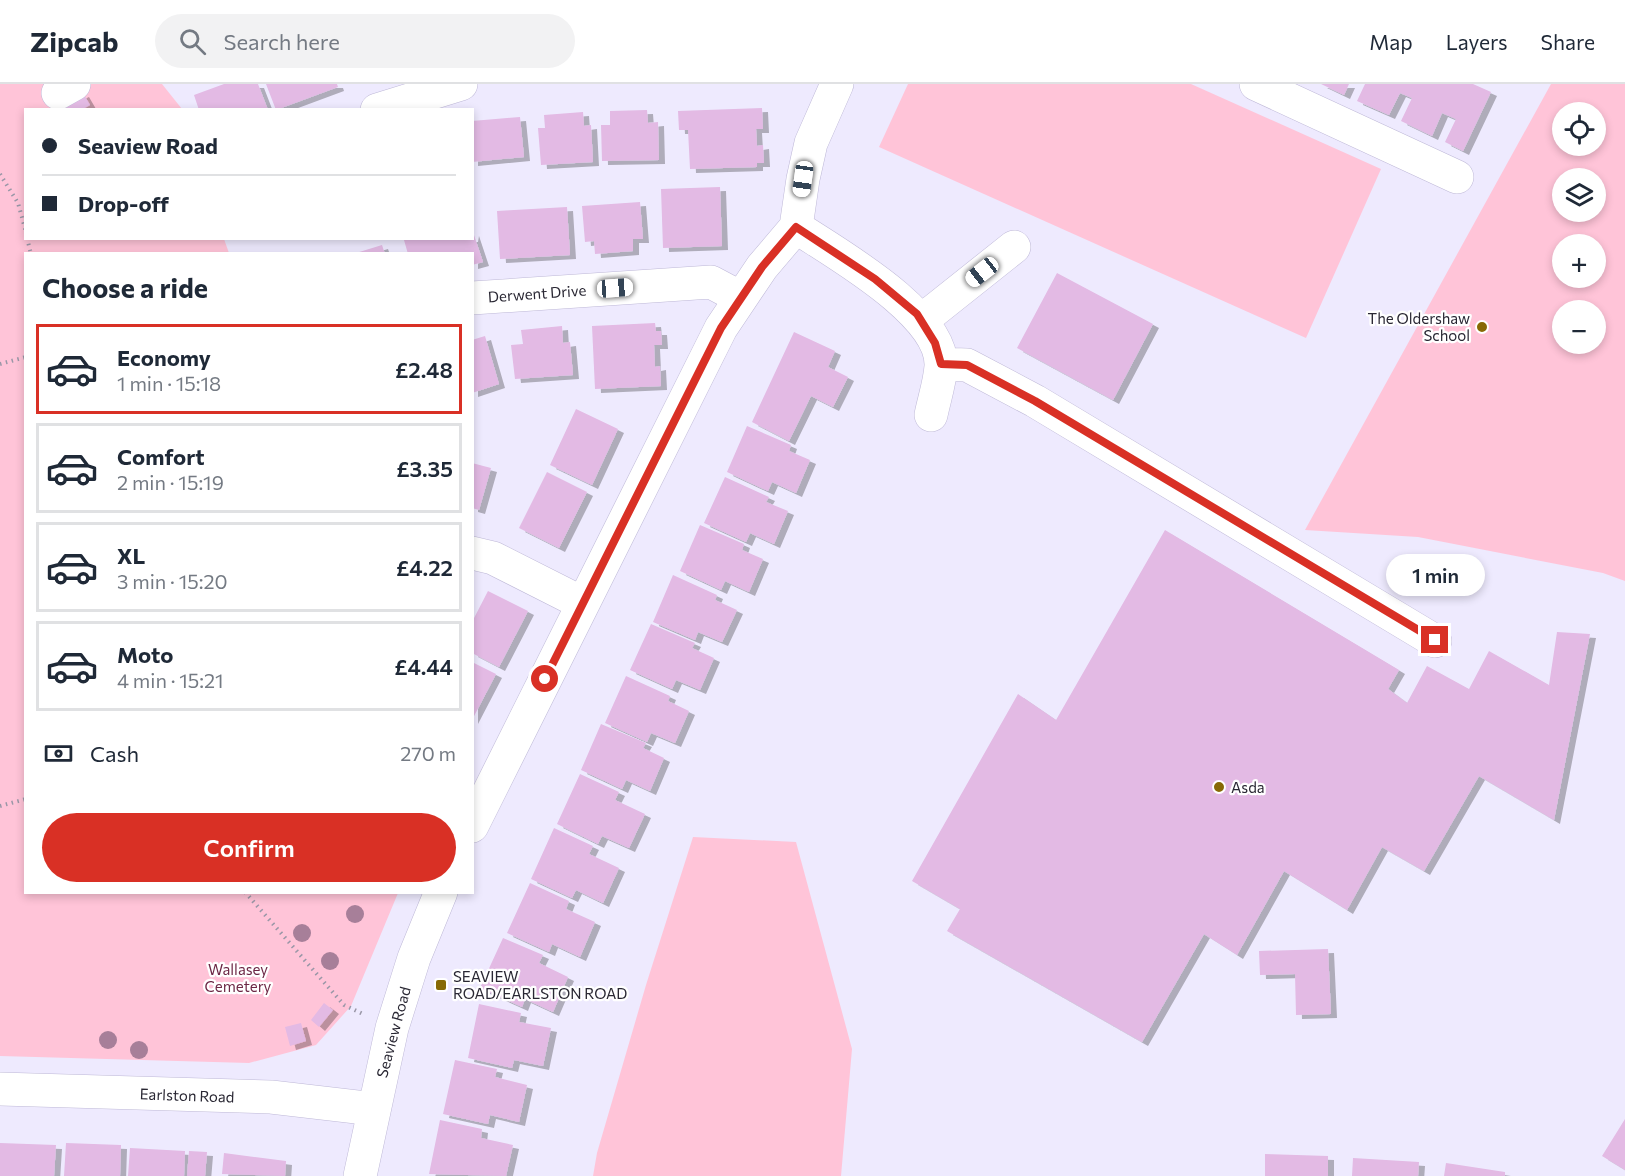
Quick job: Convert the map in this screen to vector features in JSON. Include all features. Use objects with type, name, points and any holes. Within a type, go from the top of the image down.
[{"type":"street","points":[[383,108],[461,84]]},
{"type":"street","points":[[474,822],[721,328],[762,267],[796,227],[811,142],[837,84]]},
{"type":"street","points":[[1256,84],[1457,177]]},
{"type":"street","points":[[796,227],[875,279],[917,314],[935,343],[941,364],[931,415]]},
{"type":"street","points":[[921,321],[1014,247]]},
{"type":"street","name":"Derwent Drive","points":[[474,298],[711,282],[741,298]]},
{"type":"street","points":[[941,364],[967,365],[1035,401],[1435,640]]},
{"type":"street","points":[[474,553],[493,558],[582,603]]},
{"type":"street","name":"Seaview Road","points":[[360,1176],[392,1028],[414,958],[440,894]]},
{"type":"street","name":"Earlston Road","points":[[0,1089],[271,1097],[374,1109]]},
{"type":"path","points":[[0,174],[18,203],[24,225]]},
{"type":"path","points":[[0,364],[24,358]]},
{"type":"path","points":[[0,806],[24,800]]},
{"type":"path","points":[[247,894],[345,1005],[392,1028]]},
{"type":"green space","name":"Wallasey Cemetery","points":[[0,84],[162,84],[181,108],[24,108],[24,240],[224,240],[229,252],[24,252],[24,894],[398,894],[351,1006],[316,1045],[249,1063],[0,1056]]},
{"type":"green space","points":[[908,84],[1191,84],[1381,169],[1306,338],[879,147]]},
{"type":"green space","name":"The Oldershaw School","points":[[1551,84],[1625,84],[1625,581],[1603,573],[1418,537],[1305,530]]},
{"type":"green space","points":[[693,837],[796,842],[852,1049],[841,1176],[593,1176],[597,1153],[646,985]]},
{"type":"building","points":[[224,84],[258,84],[267,108],[198,108],[194,95]]},
{"type":"building","points":[[266,84],[337,84],[338,87],[281,108],[275,108]]},
{"type":"building","points":[[1321,84],[1349,84],[1344,95]]},
{"type":"building","points":[[1365,84],[1473,84],[1491,92],[1463,151],[1445,142],[1456,119],[1442,113],[1432,136],[1401,121],[1412,98],[1400,93],[1389,115],[1357,101]]},
{"type":"building","points":[[83,93],[90,105],[85,108],[63,108],[61,103]]},
{"type":"building","points":[[762,108],[763,129],[756,129],[757,146],[763,145],[764,163],[757,163],[757,167],[690,169],[688,130],[679,130],[678,111]]},
{"type":"building","points":[[647,110],[648,123],[658,122],[659,160],[602,161],[601,125],[610,125],[610,111]]},
{"type":"building","points":[[583,112],[584,126],[591,125],[593,162],[541,165],[538,128],[545,128],[544,115]]},
{"type":"building","points":[[520,117],[524,157],[474,162],[474,121]]},
{"type":"building","points":[[720,187],[722,246],[663,248],[661,189]]},
{"type":"building","points":[[640,202],[643,239],[633,239],[633,251],[595,254],[594,241],[585,242],[582,206]]},
{"type":"building","points":[[567,207],[570,255],[500,259],[497,211]]},
{"type":"building","points":[[474,235],[483,262],[474,264],[474,252],[407,252],[404,240],[474,240]]},
{"type":"building","points":[[382,245],[384,252],[359,252]]},
{"type":"building","points":[[1057,273],[1153,324],[1113,400],[1017,348]]},
{"type":"building","points":[[655,323],[656,331],[661,331],[662,345],[654,345],[655,367],[660,366],[661,386],[595,389],[592,326]]},
{"type":"building","points":[[562,326],[563,343],[570,342],[573,375],[515,379],[511,345],[523,344],[521,330]]},
{"type":"building","points":[[794,332],[835,351],[828,367],[848,377],[833,407],[811,396],[789,441],[752,422]]},
{"type":"building","points":[[485,336],[499,384],[474,392],[474,339]]},
{"type":"building","points":[[576,409],[618,429],[592,485],[550,465]]},
{"type":"building","points":[[747,426],[791,445],[789,451],[810,460],[796,493],[772,482],[768,491],[727,472]]},
{"type":"building","points":[[474,464],[491,468],[479,510],[474,509]]},
{"type":"building","points":[[547,472],[587,492],[559,548],[519,528]]},
{"type":"building","points":[[725,477],[769,497],[766,502],[788,511],[774,544],[750,533],[746,542],[704,523]]},
{"type":"building","points":[[700,525],[744,544],[742,550],[763,559],[749,592],[725,581],[721,590],[680,571]]},
{"type":"building","name":"Asda","points":[[1165,530],[1399,670],[1388,689],[1407,703],[1427,666],[1469,689],[1489,651],[1549,685],[1557,632],[1590,634],[1554,820],[1479,776],[1424,871],[1382,847],[1347,910],[1284,871],[1237,955],[1204,934],[1142,1042],[947,931],[960,909],[912,881],[1018,694],[1056,720]]},
{"type":"building","points":[[673,575],[717,595],[715,600],[737,610],[722,642],[698,632],[695,640],[653,622]]},
{"type":"building","points":[[488,591],[528,611],[499,667],[474,654],[474,618]]},
{"type":"building","points":[[651,624],[695,643],[692,648],[714,658],[700,690],[676,680],[672,689],[630,670]]},
{"type":"building","points":[[474,663],[496,674],[474,716]]},
{"type":"building","points":[[626,676],[670,696],[668,701],[689,711],[675,743],[651,733],[647,742],[605,723]]},
{"type":"building","points":[[601,724],[646,743],[643,748],[664,758],[650,791],[626,780],[622,789],[581,770]]},
{"type":"building","points":[[580,774],[619,792],[615,800],[645,814],[629,848],[602,836],[598,844],[557,824]]},
{"type":"building","points":[[554,828],[593,846],[589,854],[619,868],[603,903],[576,890],[572,898],[531,879]]},
{"type":"building","points":[[530,883],[569,901],[566,909],[595,922],[580,957],[552,944],[549,952],[507,933]]},
{"type":"building","points":[[503,938],[543,955],[539,963],[568,977],[553,1012],[525,999],[522,1007],[480,988]]},
{"type":"building","points":[[1328,949],[1331,1014],[1296,1015],[1295,974],[1260,975],[1259,951]]},
{"type":"building","points":[[324,1003],[333,1010],[319,1027],[311,1020]]},
{"type":"building","points":[[479,1004],[521,1013],[519,1022],[551,1028],[543,1066],[514,1060],[512,1068],[468,1058]]},
{"type":"building","points":[[301,1023],[306,1041],[290,1046],[285,1027]]},
{"type":"building","points":[[455,1060],[497,1069],[495,1077],[527,1085],[519,1122],[490,1115],[488,1124],[443,1114]]},
{"type":"building","points":[[1625,1119],[1625,1170],[1602,1156]]},
{"type":"building","points":[[440,1120],[482,1129],[481,1138],[513,1145],[506,1176],[429,1174]]},
{"type":"building","points":[[0,1143],[56,1145],[54,1176],[0,1176]]},
{"type":"building","points":[[66,1143],[121,1145],[120,1176],[64,1176]]},
{"type":"building","points":[[130,1148],[185,1151],[184,1176],[128,1176]]},
{"type":"building","points":[[189,1151],[207,1152],[205,1176],[187,1176]]},
{"type":"building","points":[[224,1153],[286,1161],[285,1176],[222,1174]]},
{"type":"building","points":[[1265,1154],[1328,1156],[1328,1176],[1265,1176]]},
{"type":"building","points":[[1353,1158],[1419,1162],[1418,1176],[1352,1176]]},
{"type":"building","points":[[1446,1163],[1505,1172],[1505,1176],[1444,1176]]},
{"type":"place","name":"The Oldershaw School","points":[[1482,327]]},
{"type":"place","name":"Asda","points":[[1219,787]]},
{"type":"place","name":"SEAVIEW ROAD/EARLSTON ROAD","points":[[441,985]]},
{"type":"route","points":[[545,679],[721,328],[762,267],[796,227],[875,279],[917,314],[935,343],[941,364],[967,365],[1035,401],[1435,640]]}]
